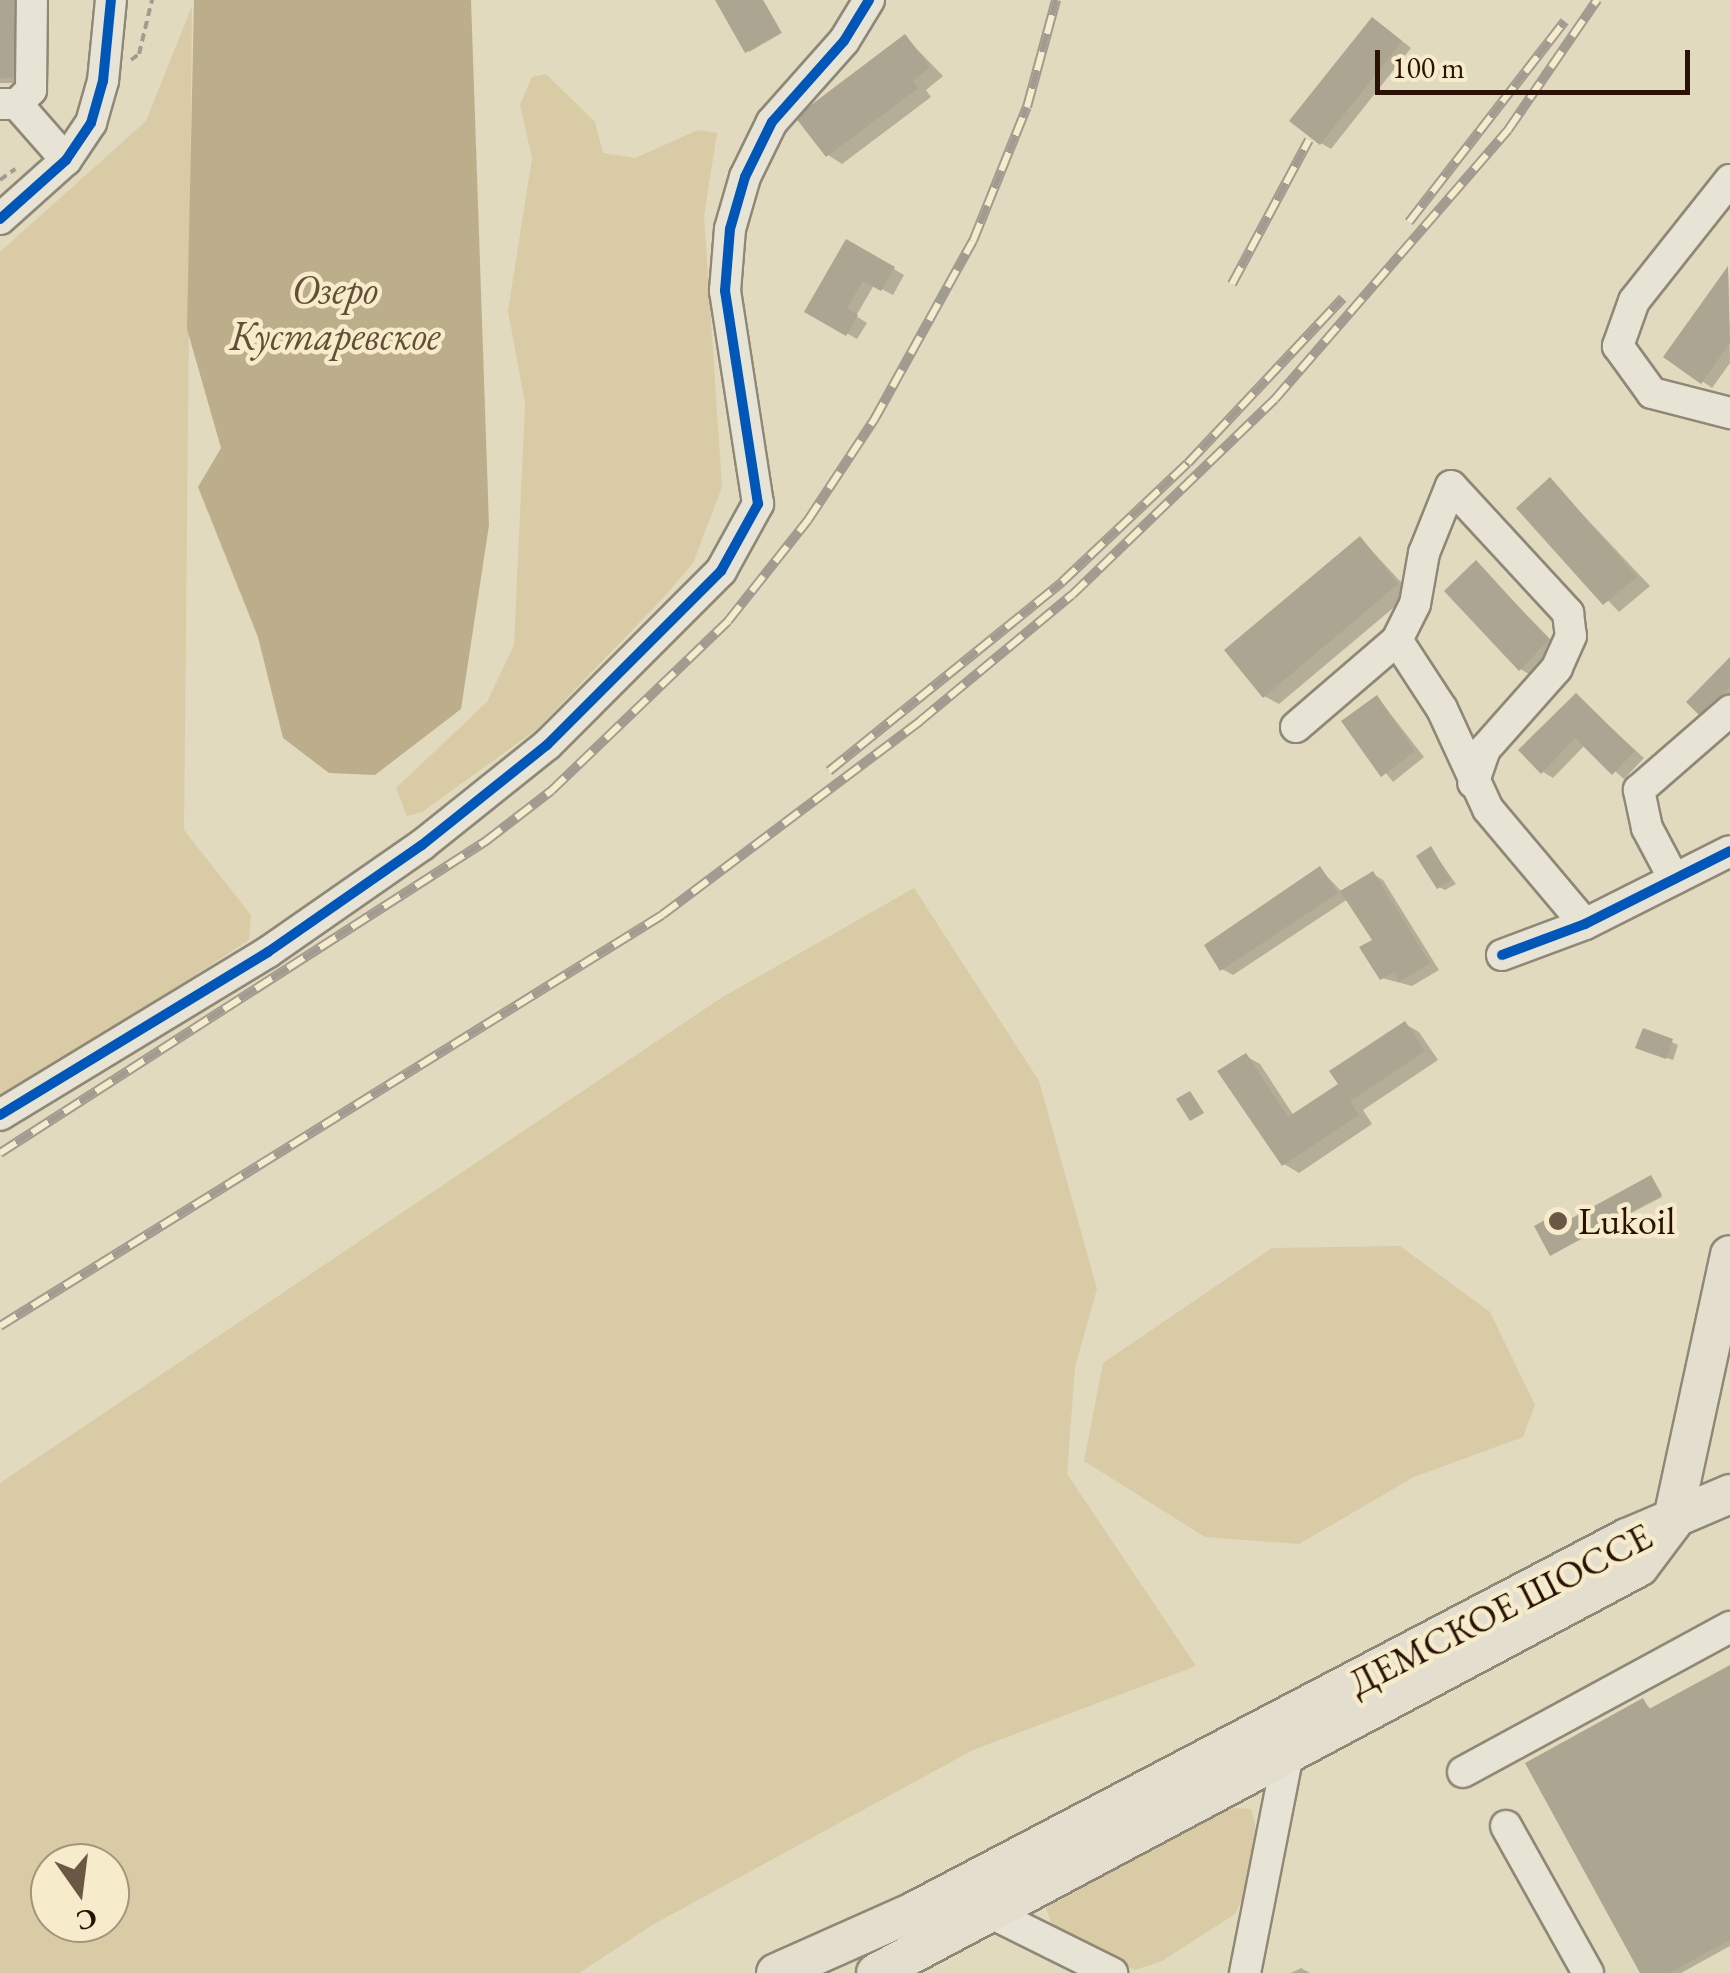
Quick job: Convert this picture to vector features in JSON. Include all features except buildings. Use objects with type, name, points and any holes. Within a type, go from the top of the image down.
[{"type":"main road","points":[[1672,1523],[1730,1255]]},
{"type":"main road","points":[[1672,1523],[1730,1494]]},
{"type":"main road","name":"ДЕМСКОЕ ШОССЕ","points":[[876,1973],[995,1915],[1640,1567],[1672,1523]]},
{"type":"main road","name":"ДЕМСКОЕ ШОССЕ","points":[[776,1973],[914,1912],[1627,1538],[1672,1523]]},
{"type":"street","points":[[32,0],[33,85],[8,104],[66,160]]},
{"type":"street","points":[[0,218],[66,160],[91,123],[103,82],[111,0]]},
{"type":"street","points":[[0,1116],[268,952],[422,845],[533,756],[721,571],[758,504],[725,291],[730,228],[745,177],[772,122],[844,41],[869,0]]},
{"type":"street","points":[[1730,180],[1634,301],[1618,346],[1652,393],[1730,413]]},
{"type":"street","points":[[1296,728],[1397,640],[1416,604],[1424,553],[1451,486],[1568,613],[1571,636],[1558,668],[1485,749],[1474,783]]},
{"type":"street","points":[[1397,640],[1442,710],[1474,783],[1585,924]]},
{"type":"street","points":[[1674,879],[1647,828],[1640,790],[1730,712]]},
{"type":"street","points":[[1502,955],[1585,924],[1730,851]]},
{"type":"street","points":[[1463,1772],[1730,1627]]},
{"type":"street","points":[[1244,1973],[1288,1759]]},
{"type":"street","points":[[1506,1826],[1588,1973]]},
{"type":"street","points":[[995,1915],[1112,1973]]},
{"type":"path","points":[[103,82],[139,54],[152,0]]},
{"type":"shaded area","points":[[192,6],[184,830],[251,915],[249,940],[0,1102],[0,252],[146,121]]},
{"type":"shaded area","points":[[546,74],[595,122],[603,153],[635,158],[698,130],[717,133],[704,216],[722,487],[693,563],[664,597],[537,729],[422,812],[407,816],[396,788],[487,702],[514,645],[525,403],[508,311],[532,158],[520,105],[532,77]]},
{"type":"shaded area","points":[[914,888],[1039,1081],[1097,1289],[1075,1367],[1067,1474],[1196,1666],[973,1750],[654,1924],[579,1973],[0,1973],[0,1483],[721,998]]},
{"type":"shaded area","points":[[1400,1246],[1490,1312],[1535,1405],[1523,1437],[1414,1477],[1299,1544],[1205,1537],[1084,1461],[1103,1363],[1272,1248]]},
{"type":"shaded area","points":[[1234,1808],[1251,1809],[1255,1824],[1255,1873],[1235,1914],[1162,1961],[1135,1970],[1054,1931],[1046,1908],[1189,1824]]},
{"type":"water","name":"Озеро Кустаревское","points":[[194,0],[471,0],[489,525],[461,709],[375,775],[329,773],[283,738],[258,637],[198,487],[221,448],[187,329]]},
{"type":"railway","points":[[0,1153],[486,841],[551,791],[728,621],[808,520],[874,420],[973,241],[1027,107],[1056,0]]},
{"type":"railway","points":[[0,1326],[662,915],[920,721],[1072,595],[1275,399],[1508,130],[1597,0]]},
{"type":"railway","points":[[1409,222],[1565,21]]},
{"type":"railway","points":[[1232,284],[1309,140]]},
{"type":"railway","points":[[829,771],[1062,582],[1188,463],[1343,298]]},
{"type":"cycle path","points":[[0,219],[66,160],[91,123],[103,81],[111,0]]},
{"type":"cycle path","points":[[0,1115],[268,952],[422,845],[547,745],[721,571],[758,504],[725,291],[730,229],[745,177],[772,122],[844,41],[869,0]]},
{"type":"cycle path","points":[[1502,955],[1585,924],[1730,851]]},
{"type":"place","name":"Lukoil","points":[[1558,1221]]}]
